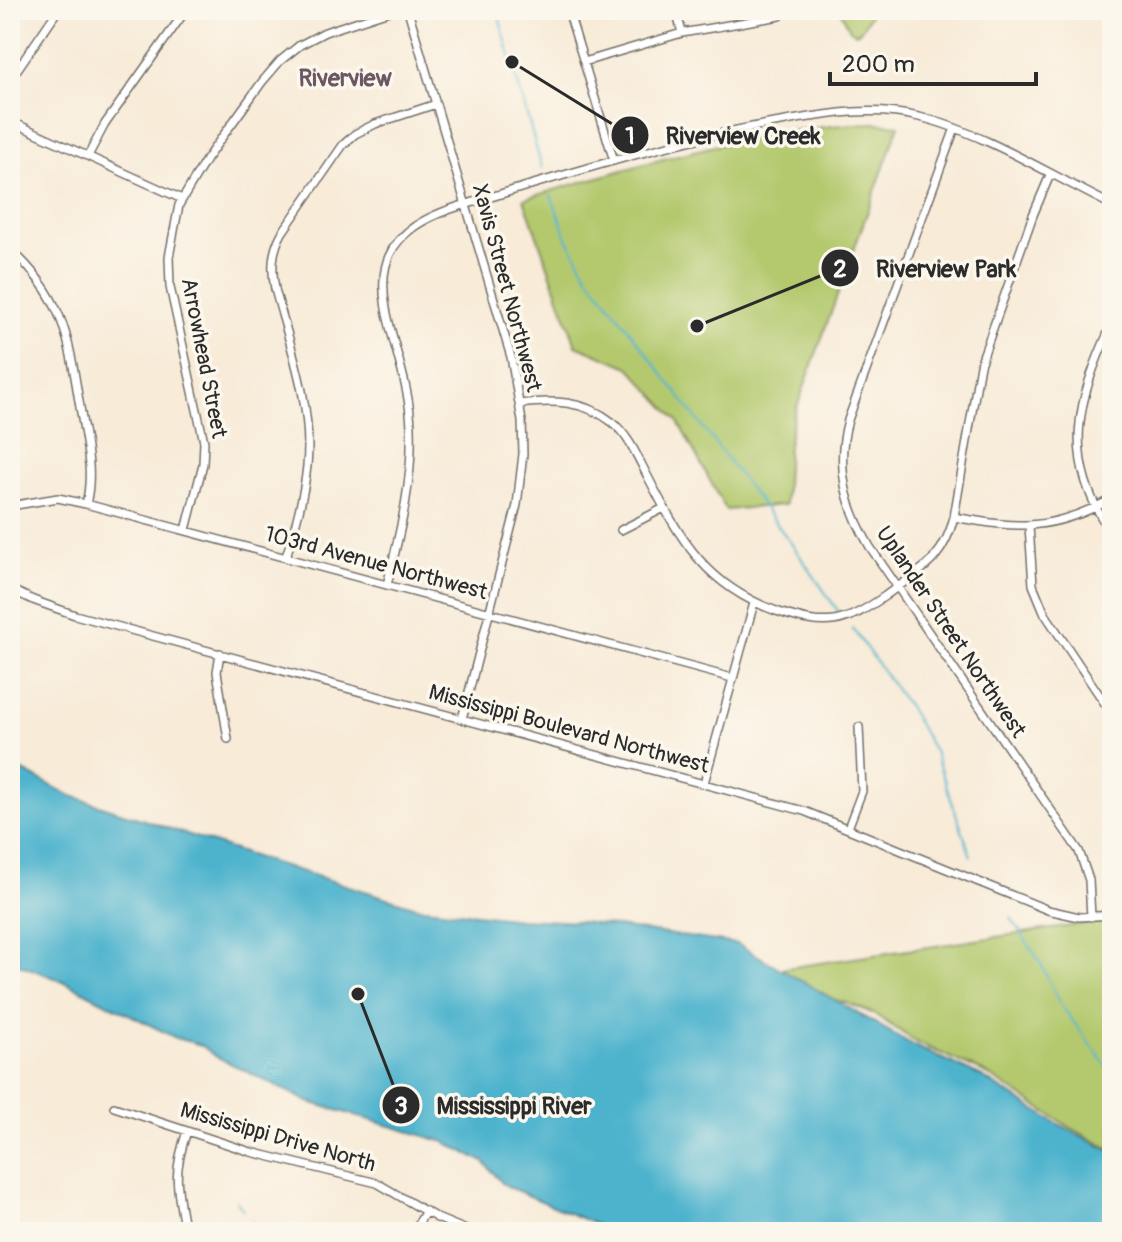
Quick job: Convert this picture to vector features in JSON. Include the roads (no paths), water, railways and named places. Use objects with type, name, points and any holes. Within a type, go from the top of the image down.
[{"type":"street","points":[[10,80],[58,10]]},
{"type":"street","points":[[88,156],[105,124],[186,10]]},
{"type":"street","name":"Arrowhead Street","points":[[186,530],[204,449],[202,425],[176,321],[169,277],[171,241],[182,199],[207,158],[280,61],[300,45],[325,32],[392,10]]},
{"type":"street","name":"Xavis Street Northwest","points":[[408,10],[511,357],[520,404],[523,445],[514,521],[462,719]]},
{"type":"street","points":[[568,10],[614,161]]},
{"type":"street","points":[[676,10],[682,33]]},
{"type":"street","points":[[584,62],[682,33],[780,16]]},
{"type":"street","points":[[286,557],[304,487],[308,428],[275,289],[272,270],[274,250],[282,233],[349,139],[375,124],[436,104]]},
{"type":"street","points":[[387,585],[407,503],[411,428],[405,382],[384,295],[385,271],[397,242],[411,227],[431,215],[703,136],[844,112],[899,113],[955,128],[1112,205]]},
{"type":"street","points":[[10,121],[182,199]]},
{"type":"street","name":"Uplander Street Northwest","points":[[955,128],[874,345],[843,440],[842,474],[851,510],[870,547],[1079,851],[1089,880],[1091,917]]},
{"type":"street","points":[[520,404],[568,402],[591,409],[612,422],[629,441],[683,541],[698,561],[727,586],[754,603],[810,621],[831,623],[852,617],[939,554],[950,535],[980,365],[1050,175]]},
{"type":"street","points":[[10,249],[33,272],[50,297],[71,348],[91,475],[86,504]]},
{"type":"street","points":[[1112,324],[1087,381],[1080,413],[1079,439],[1082,466],[1095,508],[1112,535]]},
{"type":"street","name":"103rd Avenue Northwest","points":[[10,506],[58,498],[86,504],[732,678]]},
{"type":"street","points":[[954,517],[1003,526],[1029,526],[1053,523],[1112,499]]},
{"type":"street","points":[[621,530],[664,508]]},
{"type":"street","points":[[1029,526],[1033,585],[1045,614],[1112,714]]},
{"type":"street","name":"Mississippi Boulevard Northwest","points":[[10,589],[75,615],[804,811],[1048,910],[1091,917],[1112,915]]},
{"type":"street","points":[[704,783],[754,603]]},
{"type":"street","points":[[220,653],[217,672],[228,739]]},
{"type":"street","points":[[848,828],[862,791],[859,727]]},
{"type":"street","name":"Mississippi Drive North","points":[[114,1107],[251,1152],[377,1183],[471,1232]]},
{"type":"street","points":[[185,1232],[175,1178],[187,1131]]},
{"type":"street","points":[[418,1232],[418,1224],[426,1211]]},
{"type":"water","points":[[10,764],[69,795],[417,907],[520,919],[583,922],[737,944],[915,1046],[982,1077],[1058,1124],[1112,1152],[1112,1232],[613,1232],[511,1188],[502,1183],[484,1162],[445,1142],[309,1102],[215,1056],[201,1045],[176,1038],[63,981],[10,961]]},
{"type":"waterway","points":[[497,10],[542,168]]},
{"type":"waterway","points":[[551,195],[567,238],[588,276],[791,543],[838,611]]},
{"type":"waterway","points":[[852,628],[909,708],[934,751],[971,856]]},
{"type":"waterway","points":[[1011,918],[1040,962],[1060,1004],[1112,1073]]},
{"type":"waterway","points":[[236,1200],[243,1210]]},
{"type":"waterway","points":[[252,1222],[259,1230]]},
{"type":"place","name":"Riverview Creek","points":[[512,62]]},
{"type":"place","name":"Riverview Park","points":[[697,326]]},
{"type":"place","name":"Mississippi River","points":[[358,994]]},
{"type":"district","name":"Riverview","points":[[345,78]]}]
